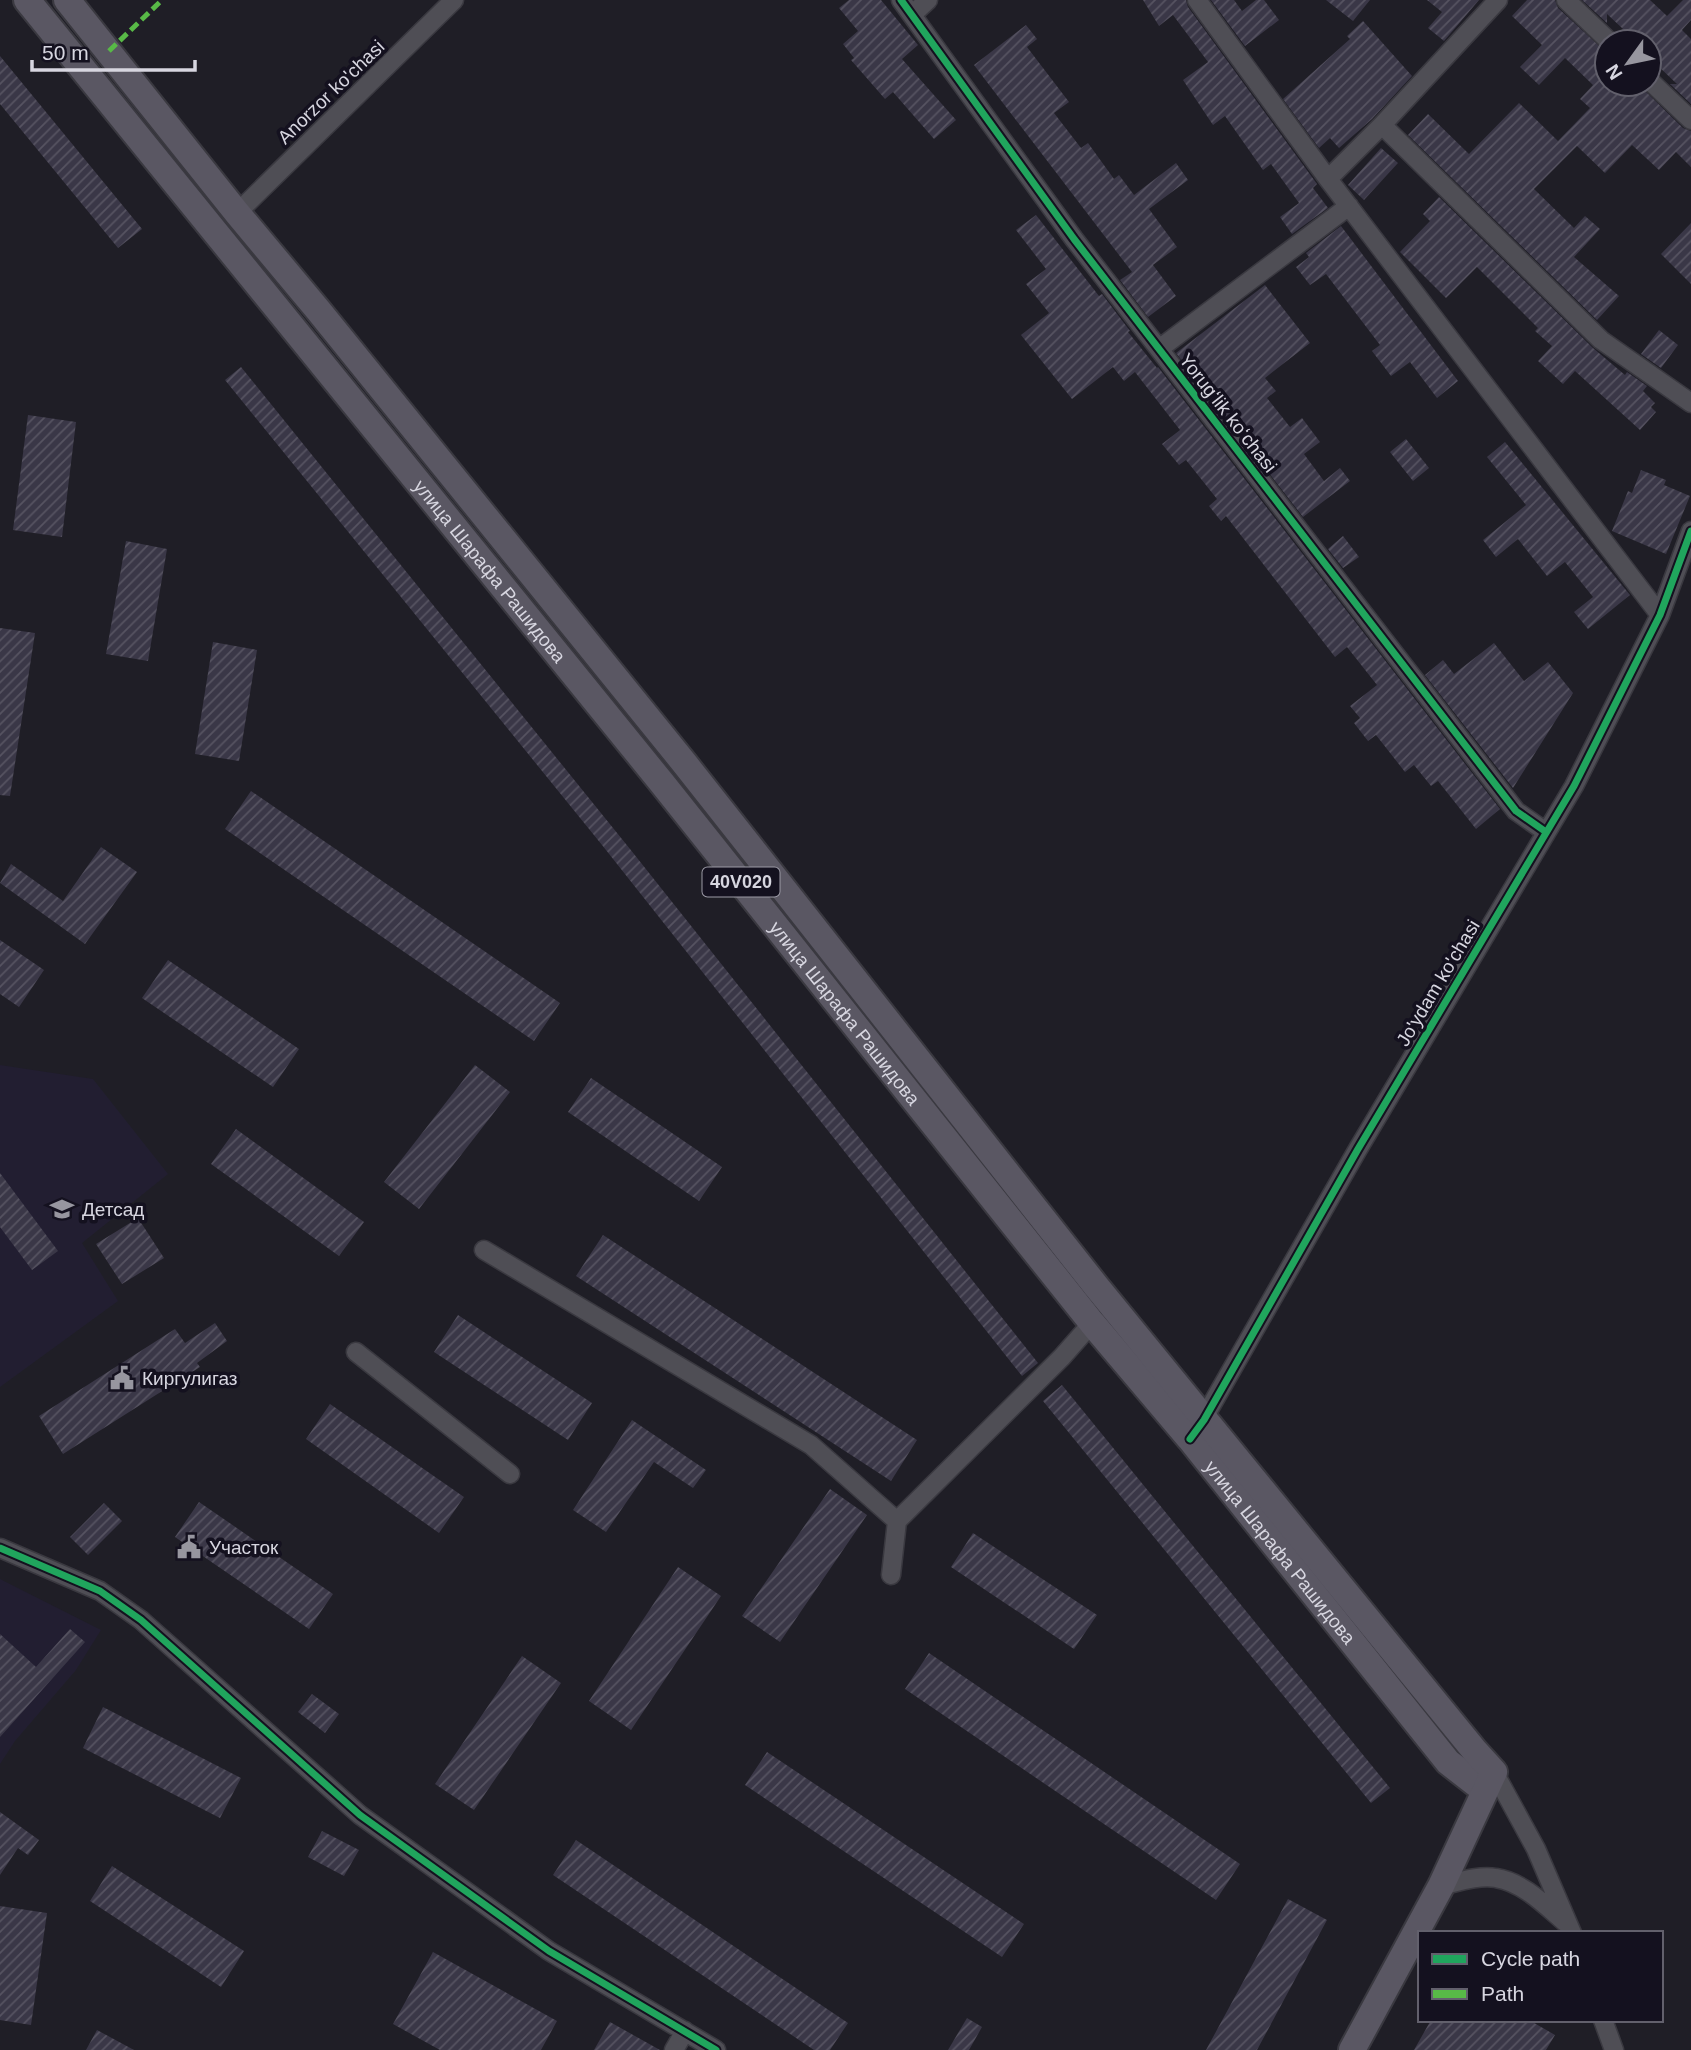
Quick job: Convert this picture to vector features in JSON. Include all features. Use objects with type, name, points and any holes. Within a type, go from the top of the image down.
[{"type":"main road","name":"улица Шарафа Рашидова","points":[[27,0],[662,783],[1092,1323],[1197,1430],[1452,1766],[1489,1781]]},
{"type":"main road","points":[[67,0],[237,214],[318,310],[685,764],[1197,1430],[1474,1750],[1489,1781],[1441,1886],[1352,2050]]},
{"type":"main road","points":[[662,783],[685,764]]},
{"type":"street","name":"Anorzor ko'chasi","points":[[237,214],[454,0]]},
{"type":"street","points":[[907,7],[929,0]]},
{"type":"street","points":[[1197,0],[1328,179],[1660,615]]},
{"type":"street","points":[[1328,179],[1498,0]]},
{"type":"street","points":[[1566,0],[1595,28]]},
{"type":"street","name":"Yorugʻlik koʻchasi","points":[[907,7],[1074,239],[1159,349],[1517,811],[1546,832]]},
{"type":"street","points":[[1663,93],[1691,120]]},
{"type":"street","points":[[1382,125],[1601,340],[1691,402]]},
{"type":"street","points":[[1159,349],[1349,206]]},
{"type":"street","name":"Jo'ydam ko'chasi","points":[[1197,1430],[1358,1149],[1574,786],[1660,615],[1691,531]]},
{"type":"street","points":[[484,1250],[811,1445],[897,1521]]},
{"type":"street","points":[[891,1575],[897,1521],[1062,1357],[1092,1323]]},
{"type":"street","points":[[356,1352],[510,1474]]},
{"type":"street","points":[[0,1548],[100,1591],[141,1620],[360,1815],[549,1951],[716,2050]]},
{"type":"street","points":[[1489,1781],[1536,1849],[1571,1930]]},
{"type":"street","points":[[1441,1886],[1496,1878],[1519,1886],[1571,1930]]},
{"type":"street","points":[[1605,2022],[1614,2050]]},
{"type":"street","points":[[674,2050],[685,2031]]},
{"type":"shaded area","name":"Детсад","points":[[0,1065],[93,1079],[168,1174],[82,1243],[118,1301],[0,1387]]},
{"type":"shaded area","points":[[0,1579],[101,1630],[76,1670],[15,1741],[0,1764]]},
{"type":"building","points":[[849,0],[881,0],[918,45],[902,59],[956,120],[934,139],[893,92],[885,99],[851,60],[854,58],[843,44],[858,31],[839,8]]},
{"type":"building","points":[[1143,0],[1186,0],[1188,7],[1317,184],[1313,188],[1328,208],[1292,234],[1280,217],[1299,203],[1271,164],[1263,170],[1225,116],[1213,125],[1183,80],[1208,62],[1173,15],[1159,26]]},
{"type":"building","points":[[1211,0],[1234,0],[1242,11],[1256,0],[1264,0],[1279,20],[1245,46]]},
{"type":"building","points":[[1326,0],[1370,0],[1353,21]]},
{"type":"building","points":[[1427,0],[1479,0],[1444,41],[1428,28],[1442,12]]},
{"type":"building","points":[[1527,0],[1555,0],[1558,8],[1593,40],[1593,85],[1565,58],[1539,85],[1520,67],[1542,45],[1512,16]]},
{"type":"building","points":[[1582,0],[1650,0],[1667,16],[1683,0],[1691,0],[1691,20],[1682,30],[1691,39],[1691,104],[1670,84],[1677,84],[1663,71],[1663,28],[1622,28],[1607,14],[1607,23]]},
{"type":"building","points":[[1363,21],[1412,76],[1372,119],[1339,148],[1330,138],[1319,148],[1283,99],[1350,39],[1347,36]]},
{"type":"building","points":[[1026,25],[1037,39],[1027,47],[1069,102],[1054,113],[1081,148],[1088,143],[1114,179],[1119,175],[1134,195],[1176,163],[1188,180],[1149,209],[1177,247],[1153,265],[1176,296],[1148,317],[1120,280],[1132,272],[974,65]]},
{"type":"building","points":[[0,56],[142,229],[118,248],[0,104]]},
{"type":"building","points":[[1593,85],[1593,98],[1652,98],[1683,128],[1691,131],[1691,167],[1676,152],[1659,170],[1632,145],[1605,173],[1577,146],[1534,189],[1574,228],[1585,216],[1600,229],[1574,257],[1619,296],[1597,320],[1408,135],[1428,114],[1469,154],[1519,103],[1558,141],[1590,108],[1580,99]]},
{"type":"building","points":[[1381,148],[1398,163],[1364,200],[1348,185]]},
{"type":"building","points":[[1439,197],[1593,348],[1625,375],[1627,372],[1647,386],[1643,391],[1655,403],[1651,407],[1656,412],[1640,430],[1575,371],[1563,384],[1538,361],[1552,346],[1535,331],[1538,328],[1477,267],[1446,298],[1400,252],[1430,221],[1423,214]]},
{"type":"building","points":[[1036,215],[1099,296],[1102,294],[1130,331],[1128,332],[1158,367],[1500,809],[1476,829],[1438,781],[1431,786],[1414,765],[1405,772],[1376,735],[1368,741],[1354,723],[1360,718],[1350,706],[1377,685],[1347,647],[1335,657],[1226,516],[1221,521],[1209,506],[1217,499],[1186,460],[1179,465],[1162,444],[1180,430],[1135,372],[1124,381],[1113,367],[1072,399],[1021,335],[1049,313],[1026,284],[1046,269],[1016,230]]},
{"type":"building","points":[[1691,223],[1691,284],[1661,254]]},
{"type":"building","points":[[1341,226],[1458,381],[1437,398],[1410,362],[1391,376],[1372,351],[1380,345],[1326,274],[1310,285],[1296,267],[1309,257],[1306,253]]},
{"type":"building","points":[[1265,285],[1310,343],[1265,378],[1276,391],[1267,398],[1290,427],[1302,418],[1320,442],[1304,454],[1324,481],[1340,468],[1350,481],[1303,517],[1176,353]]},
{"type":"building","points":[[1659,330],[1678,345],[1661,368],[1641,354]]},
{"type":"building","points":[[241,367],[630,849],[1038,1363],[1022,1376],[602,845],[225,380]]},
{"type":"building","points":[[28,415],[76,422],[62,537],[13,530]]},
{"type":"building","points":[[1406,439],[1429,468],[1413,481],[1390,452]]},
{"type":"building","points":[[1505,442],[1630,595],[1588,629],[1574,612],[1593,597],[1565,562],[1547,576],[1518,539],[1496,557],[1483,540],[1526,505],[1487,457]]},
{"type":"building","points":[[1641,470],[1666,480],[1664,485],[1690,496],[1666,554],[1612,531],[1628,491],[1632,493]]},
{"type":"building","points":[[1343,536],[1359,557],[1343,568],[1328,549]]},
{"type":"building","points":[[126,541],[167,549],[148,661],[106,654]]},
{"type":"building","points":[[0,628],[35,633],[10,796],[0,795]]},
{"type":"building","points":[[213,642],[257,650],[239,761],[195,754]]},
{"type":"building","points":[[1494,643],[1524,681],[1548,662],[1573,693],[1513,788],[1425,675],[1443,660],[1454,674]]},
{"type":"building","points":[[251,791],[560,1003],[534,1041],[225,829]]},
{"type":"building","points":[[101,847],[137,872],[85,944],[0,883],[11,864],[63,901]]},
{"type":"building","points":[[0,940],[44,970],[19,1007],[0,994]]},
{"type":"building","points":[[168,960],[299,1049],[273,1087],[142,998]]},
{"type":"building","points":[[475,1065],[510,1092],[419,1209],[384,1182]]},
{"type":"building","points":[[591,1078],[722,1167],[699,1201],[568,1112]]},
{"type":"building","points":[[236,1129],[364,1222],[339,1256],[211,1164]]},
{"type":"building","points":[[0,1173],[58,1251],[32,1270],[0,1227]]},
{"type":"building","points":[[138,1218],[164,1258],[122,1284],[96,1244]]},
{"type":"building","points":[[603,1235],[917,1440],[891,1481],[576,1276]]},
{"type":"building","points":[[458,1315],[592,1403],[568,1440],[434,1352]]},
{"type":"building","points":[[215,1323],[227,1341],[197,1363],[200,1367],[63,1454],[39,1416],[175,1329],[185,1343]]},
{"type":"building","points":[[1062,1385],[1390,1788],[1371,1803],[1043,1401]]},
{"type":"building","points":[[330,1404],[464,1497],[439,1533],[306,1439]]},
{"type":"building","points":[[632,1420],[706,1470],[693,1488],[654,1462],[606,1532],[573,1510]]},
{"type":"building","points":[[830,1489],[867,1515],[780,1642],[742,1616]]},
{"type":"building","points":[[199,1502],[333,1594],[309,1629],[175,1537]]},
{"type":"building","points":[[104,1503],[122,1521],[88,1555],[70,1537]]},
{"type":"building","points":[[973,1533],[1097,1615],[1074,1649],[951,1567]]},
{"type":"building","points":[[678,1567],[721,1596],[631,1730],[589,1701]]},
{"type":"building","points":[[70,1629],[85,1642],[0,1737],[0,1634],[36,1667]]},
{"type":"building","points":[[929,1653],[1240,1864],[1216,1900],[905,1689]]},
{"type":"building","points":[[522,1656],[561,1683],[474,1810],[435,1784]]},
{"type":"building","points":[[312,1694],[339,1714],[325,1733],[298,1712]]},
{"type":"building","points":[[103,1707],[241,1778],[220,1818],[83,1748]]},
{"type":"building","points":[[767,1752],[1024,1924],[1002,1957],[745,1785]]},
{"type":"building","points":[[0,1812],[39,1840],[28,1855],[18,1848],[0,1875]]},
{"type":"building","points":[[322,1831],[359,1850],[344,1876],[308,1857]]},
{"type":"building","points":[[576,1840],[848,2023],[830,2050],[814,2050],[553,1875]]},
{"type":"building","points":[[112,1866],[244,1951],[221,1987],[90,1901]]},
{"type":"building","points":[[1288,1899],[1327,1920],[1257,2050],[1206,2050]]},
{"type":"building","points":[[0,1906],[47,1913],[31,2025],[0,2020]]},
{"type":"building","points":[[433,1952],[557,2021],[541,2050],[440,2050],[393,2024]]},
{"type":"building","points":[[967,2018],[982,2027],[969,2050],[948,2050]]},
{"type":"building","points":[[610,2022],[660,2050],[594,2050]]},
{"type":"building","points":[[1430,2022],[1532,2022],[1555,2035],[1546,2050],[1414,2050]]},
{"type":"building","points":[[97,2030],[134,2050],[86,2050]]},
{"type":"marked path","points":[[109,51],[162,0]]},
{"type":"cycle path","points":[[901,0],[1074,239],[1516,811],[1546,832]]},
{"type":"cycle path","points":[[1190,1439],[1204,1420],[1358,1149],[1574,786],[1660,615],[1691,531]]},
{"type":"cycle path","points":[[0,1548],[100,1591],[141,1620],[360,1815],[549,1951],[716,2050]]},
{"type":"place","name":"Детсад","points":[[62,1209]]},
{"type":"place","name":"Киргулигаз","points":[[122,1378]]},
{"type":"place","name":"Участок","points":[[189,1547]]}]
